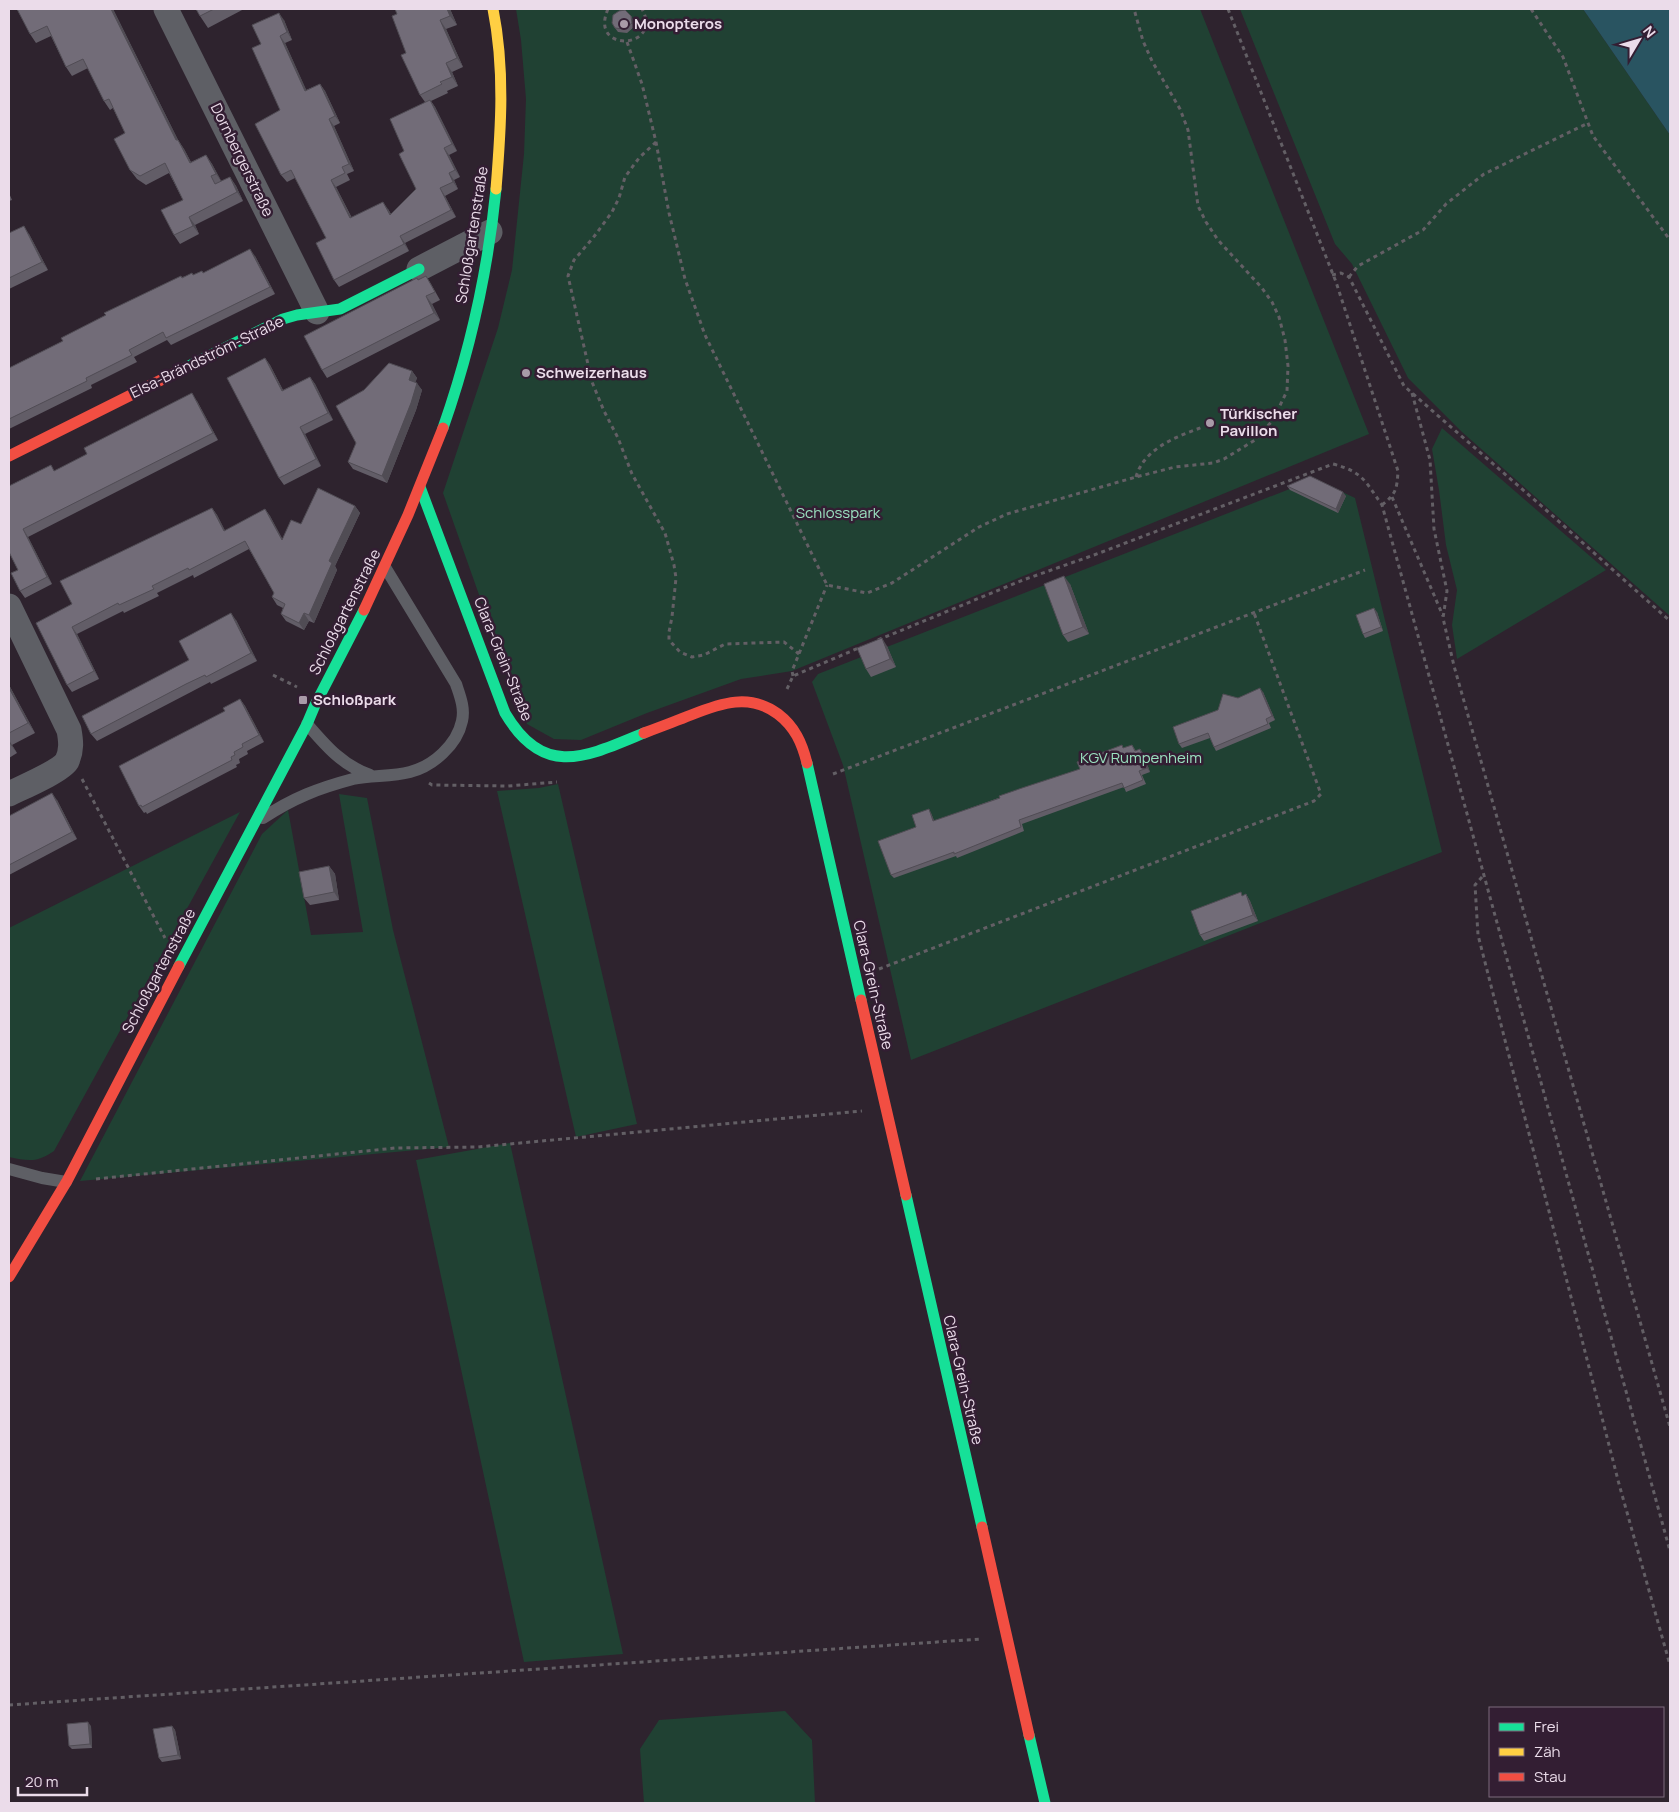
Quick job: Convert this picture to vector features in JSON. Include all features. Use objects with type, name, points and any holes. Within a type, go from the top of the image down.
[{"type":"street","name":"Dornbergerstraße","points":[[166,9],[317,312]]},
{"type":"street","name":"Schloßgartenstraße","points":[[9,1278],[66,1182],[179,964],[307,724],[385,567],[436,449],[466,350],[480,291],[497,184],[501,115],[500,46],[494,9]]},
{"type":"street","name":"Elsa-Brändström-Straße","points":[[9,456],[283,319],[299,313],[341,308],[490,232]]},
{"type":"street","name":"Clara-Grein-Straße","points":[[420,487],[506,713],[521,738],[535,750],[555,756],[573,757],[605,749],[728,703],[747,701],[766,706],[781,717],[794,730],[801,744],[887,1109],[1045,1803]]},
{"type":"street","points":[[9,606],[69,730],[72,743],[66,762],[56,770],[9,794]]},
{"type":"lane","points":[[253,826],[296,798],[333,785],[372,776],[392,776],[408,773],[432,762],[442,754],[457,735],[463,711],[456,684],[385,567]]},
{"type":"lane","points":[[307,724],[343,762],[357,771],[372,776]]},
{"type":"lane","points":[[9,1169],[66,1182]]},
{"type":"path","points":[[608,9],[604,20],[606,29],[612,38],[628,42],[635,40],[644,31],[646,23],[643,10],[651,9]]},
{"type":"path","points":[[828,586],[867,592],[892,584],[979,527],[1007,514],[1175,467],[1213,463],[1224,459],[1256,440],[1273,420],[1287,391],[1288,366],[1285,340],[1279,318],[1272,302],[1252,275],[1218,240],[1198,206],[1188,130],[1180,109],[1152,61],[1143,41],[1134,9]]},
{"type":"path","points":[[1228,9],[1332,275],[1398,471],[1397,485],[1392,497],[1382,505]]},
{"type":"path","points":[[1531,9],[1563,57],[1593,136],[1670,240]]},
{"type":"path","points":[[628,42],[642,84],[656,142],[669,214],[685,279],[705,335],[828,586],[792,671],[793,676],[786,692],[766,706]]},
{"type":"path","points":[[1349,277],[1358,266],[1423,230],[1446,204],[1484,174],[1588,123]]},
{"type":"path","points":[[656,142],[638,158],[625,177],[619,198],[612,212],[574,260],[568,276],[588,366],[601,404],[618,438],[632,474],[665,533],[676,578],[669,640],[680,652],[692,657],[704,655],[725,644],[784,642],[799,654]]},
{"type":"path","points":[[1332,275],[1341,273],[1349,277],[1404,386],[1670,620]]},
{"type":"path","points":[[1412,393],[1430,460],[1434,529],[1447,591],[1443,618]]},
{"type":"path","points":[[1136,477],[1139,466],[1159,448],[1172,439],[1203,427]]},
{"type":"path","points":[[875,641],[1023,580],[1094,556],[1333,464],[1351,468],[1364,479],[1382,505],[1670,1551]]},
{"type":"path","points":[[1392,497],[1443,618],[1457,676],[1670,1427]]},
{"type":"path","points":[[811,781],[1365,570]]},
{"type":"path","points":[[856,978],[1314,801],[1321,794],[1254,613]]},
{"type":"path","points":[[793,676],[866,645]]},
{"type":"path","points":[[69,754],[179,964]]},
{"type":"path","points":[[1483,877],[1475,885],[1478,935],[1619,1484],[1670,1665]]},
{"type":"path","points":[[66,1182],[396,1148],[478,1147],[887,1109]]},
{"type":"path","points":[[9,1705],[1007,1637]]},
{"type":"green space","name":"Schlosspark","points":[[516,9],[1200,9],[1369,434],[792,671],[741,679],[647,713],[581,740],[554,739],[527,724],[517,702],[443,493],[498,328],[512,270],[524,154],[526,99],[521,40]]},
{"type":"green space","points":[[1240,9],[1583,9],[1670,135],[1670,616],[1462,432],[1408,378],[1352,264],[1335,244]]},
{"type":"green space","points":[[1442,428],[1606,570],[1457,659],[1452,625],[1457,590],[1446,545],[1432,449]]},
{"type":"green space","name":"KGV Rumpenheim","points":[[1315,479],[1355,498],[1442,852],[911,1060],[843,765],[812,682],[818,674]]},
{"type":"green space","points":[[558,784],[637,1124],[576,1137],[497,791],[539,788]]},
{"type":"green space","points":[[339,794],[367,798],[393,930],[449,1147],[80,1181],[262,834],[288,810],[311,935],[363,932]]},
{"type":"green space","points":[[240,812],[54,1151],[42,1158],[32,1160],[9,1157],[9,928]]},
{"type":"green space","points":[[510,1143],[623,1654],[524,1662],[416,1160]]},
{"type":"green space","points":[[785,1711],[812,1740],[815,1803],[644,1803],[640,1749],[659,1720]]},
{"type":"water","points":[[1583,9],[1670,9],[1670,135]]},
{"type":"building","points":[[17,9],[111,9],[176,140],[178,140],[190,163],[206,155],[216,174],[211,176],[215,184],[230,177],[237,192],[189,217],[193,226],[174,235],[161,210],[183,200],[165,163],[140,176],[130,170],[114,139],[125,133],[109,99],[104,101],[83,59],[66,67],[47,26],[30,34]]},
{"type":"building","points":[[196,9],[214,9],[200,16]]},
{"type":"building","points":[[395,9],[447,9],[450,16],[440,20],[457,58],[446,63],[452,77],[440,82],[442,84],[420,95],[401,55],[406,53],[392,16],[397,14]]},
{"type":"building","name":"Monopteros","points":[[625,10],[631,16],[632,23],[624,29],[615,28],[612,23],[613,15]]},
{"type":"building","points":[[279,13],[287,32],[280,36],[305,91],[320,84],[335,116],[329,119],[349,164],[342,167],[345,173],[331,180],[350,218],[383,202],[390,215],[416,189],[399,154],[404,151],[390,119],[430,100],[452,144],[444,148],[455,170],[449,173],[453,182],[440,188],[451,210],[400,236],[404,244],[334,280],[316,243],[326,238],[291,170],[281,175],[255,124],[280,110],[252,48],[261,44],[252,25]]},
{"type":"building","points":[[24,226],[42,262],[9,278],[9,233]]},
{"type":"building","points":[[250,249],[270,287],[166,338],[163,332],[129,350],[132,355],[86,378],[87,381],[9,419],[9,368],[63,341],[61,338],[106,315],[104,313],[181,276],[182,278],[202,271],[203,273]]},
{"type":"building","points":[[426,276],[435,292],[426,296],[434,313],[322,370],[304,336],[417,278],[418,280]]},
{"type":"building","points":[[265,358],[282,391],[310,377],[328,413],[300,427],[316,459],[279,478],[227,378]]},
{"type":"building","points":[[389,363],[412,371],[409,380],[417,383],[382,476],[348,462],[356,443],[336,406],[364,390]]},
{"type":"building","points":[[192,393],[213,433],[23,529],[47,577],[20,591],[11,573],[18,570],[9,552],[9,486],[51,465],[54,471],[87,454],[84,448]]},
{"type":"building","points":[[1310,476],[1343,492],[1336,509],[1287,486]]},
{"type":"building","points":[[318,488],[355,506],[329,561],[332,563],[309,615],[304,613],[299,623],[281,614],[285,604],[272,597],[274,593],[245,541],[189,570],[188,568],[152,586],[154,589],[119,605],[118,603],[72,627],[94,671],[67,685],[36,623],[72,604],[60,581],[212,508],[224,531],[265,509],[282,540],[291,520],[301,524]]},
{"type":"building","points":[[1064,576],[1083,627],[1063,635],[1044,584]]},
{"type":"building","points":[[1374,608],[1381,627],[1363,634],[1356,615]]},
{"type":"building","points":[[231,613],[251,653],[206,677],[205,675],[186,684],[91,734],[82,716],[189,660],[179,641]]},
{"type":"building","points":[[882,638],[890,659],[866,669],[857,648]]},
{"type":"building","points":[[9,688],[28,723],[9,733]]},
{"type":"building","points":[[1260,688],[1272,716],[1266,719],[1268,724],[1214,747],[1208,733],[1179,744],[1173,727],[1218,710],[1223,694],[1238,698]]},
{"type":"building","points":[[240,699],[259,735],[242,744],[243,747],[234,752],[235,755],[231,757],[232,760],[142,807],[141,805],[139,806],[119,766],[225,711],[223,708]]},
{"type":"building","points":[[1122,745],[1123,748],[1132,745],[1135,751],[1140,749],[1147,768],[1139,771],[1143,780],[1124,788],[1122,783],[1019,820],[1021,827],[954,854],[954,852],[891,875],[878,841],[916,827],[912,815],[929,809],[933,821],[1000,798],[999,796],[1080,769],[1077,762]]},
{"type":"building","points":[[52,793],[72,832],[9,865],[9,816]]},
{"type":"building","points":[[329,866],[334,892],[304,898],[299,872]]},
{"type":"building","points":[[1241,892],[1242,896],[1246,894],[1253,915],[1200,935],[1191,911]]},
{"type":"building","points":[[88,1722],[90,1744],[69,1746],[67,1724]]},
{"type":"building","points":[[172,1726],[178,1755],[159,1758],[153,1729]]},
{"type":"traffic: fast","points":[[443,428],[462,370],[477,310],[493,219],[496,189]]},
{"type":"traffic: fast","points":[[185,368],[283,319],[297,315],[340,309],[419,269]]},
{"type":"traffic: fast","points":[[420,487],[505,713],[520,734],[535,747],[551,755],[567,757],[585,755],[644,733]]},
{"type":"traffic: fast","points":[[179,966],[307,724],[364,610]]},
{"type":"traffic: fast","points":[[807,763],[861,1000]]},
{"type":"traffic: fast","points":[[906,1195],[982,1527]]},
{"type":"traffic: fast","points":[[1029,1735],[1045,1803]]},
{"type":"traffic: slow","points":[[493,9],[501,76],[496,189]]},
{"type":"traffic: jam","points":[[9,456],[185,368]]},
{"type":"traffic: jam","points":[[364,610],[408,515],[443,428]]},
{"type":"traffic: jam","points":[[644,733],[724,704],[735,702],[757,704],[778,714],[789,724],[800,742],[807,763]]},
{"type":"traffic: jam","points":[[9,1277],[67,1181],[179,966]]},
{"type":"traffic: jam","points":[[861,1000],[906,1195]]},
{"type":"traffic: jam","points":[[982,1527],[1029,1735]]},
{"type":"place","name":"Monopteros","points":[[624,24]]},
{"type":"place","name":"Schweizerhaus","points":[[526,373]]},
{"type":"place","name":"Türkischer Pavillon","points":[[1210,423]]},
{"type":"place","name":"Schloßpark","points":[[303,700]]}]
